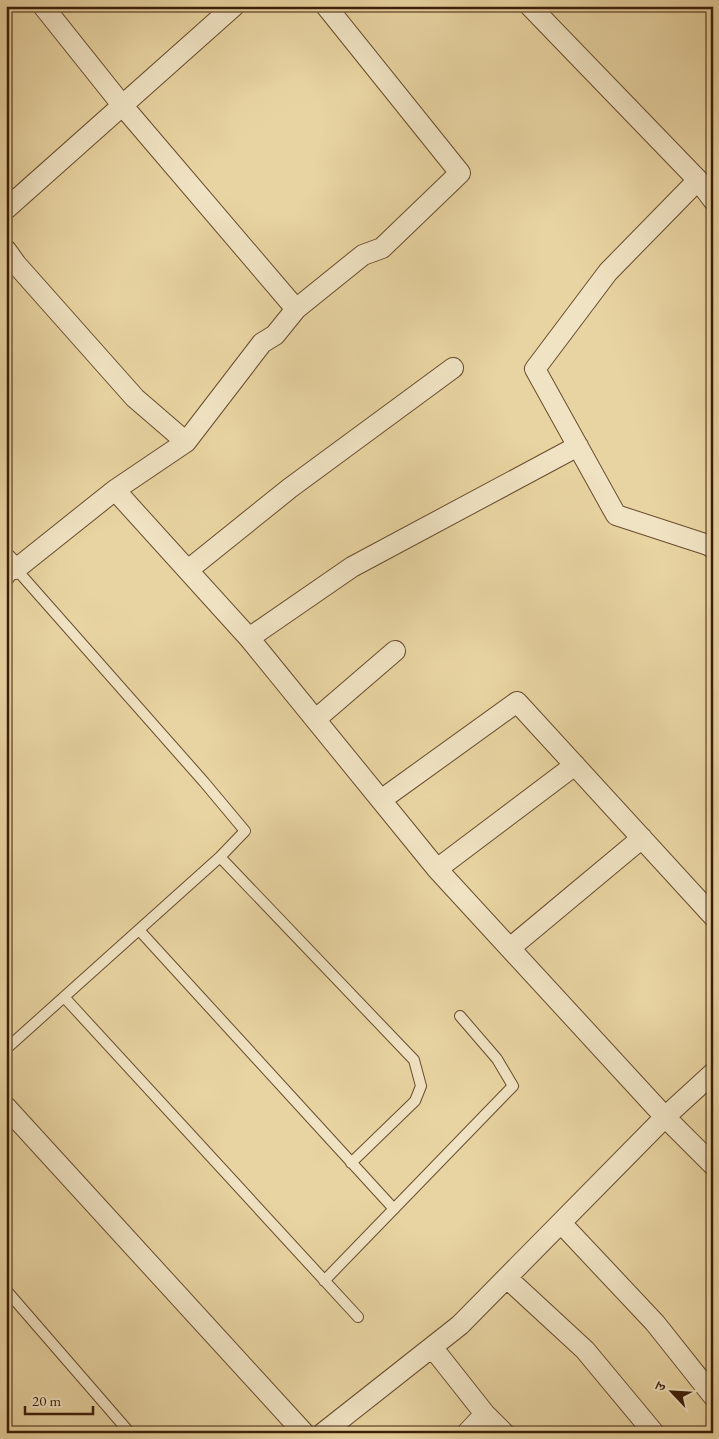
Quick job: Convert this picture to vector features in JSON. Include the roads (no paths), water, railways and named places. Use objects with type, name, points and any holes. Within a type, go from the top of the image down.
[{"type":"street","points":[[43,6],[122,105],[296,309]]},
{"type":"street","points":[[6,209],[234,6]]},
{"type":"street","points":[[9,570],[115,490],[186,442],[262,343],[276,335],[296,309],[362,256],[382,248],[460,173],[326,6]]},
{"type":"street","points":[[530,6],[698,180],[713,200]]},
{"type":"street","points":[[698,180],[608,272],[534,368],[616,515],[713,548]]},
{"type":"street","points":[[10,262],[135,398],[186,442]]},
{"type":"street","points":[[188,570],[290,488],[453,368]]},
{"type":"street","points":[[250,638],[352,567],[578,446]]},
{"type":"street","points":[[115,490],[250,638],[437,868],[665,1117],[713,1164]]},
{"type":"street","points":[[316,719],[395,651]]},
{"type":"street","points":[[381,800],[517,702],[713,916]]},
{"type":"street","points":[[437,868],[575,765]]},
{"type":"street","points":[[510,948],[642,838]]},
{"type":"street","points":[[323,1433],[460,1325],[665,1117],[713,1073]]},
{"type":"street","points":[[6,1107],[304,1433]]},
{"type":"street","points":[[561,1223],[655,1323],[713,1396]]},
{"type":"street","points":[[507,1278],[585,1350],[654,1433]]},
{"type":"street","points":[[432,1347],[485,1414],[504,1433]]},
{"type":"street","points":[[467,1433],[485,1414]]},
{"type":"lane","points":[[6,1049],[220,857],[245,832],[204,782],[9,570]]},
{"type":"lane","points":[[220,857],[414,1060],[422,1086],[415,1100],[351,1163]]},
{"type":"lane","points":[[139,930],[394,1209]]},
{"type":"lane","points":[[64,996],[358,1317]]},
{"type":"lane","points":[[324,1281],[513,1086],[498,1059],[460,1016]]},
{"type":"lane","points":[[6,1290],[130,1433]]}]
